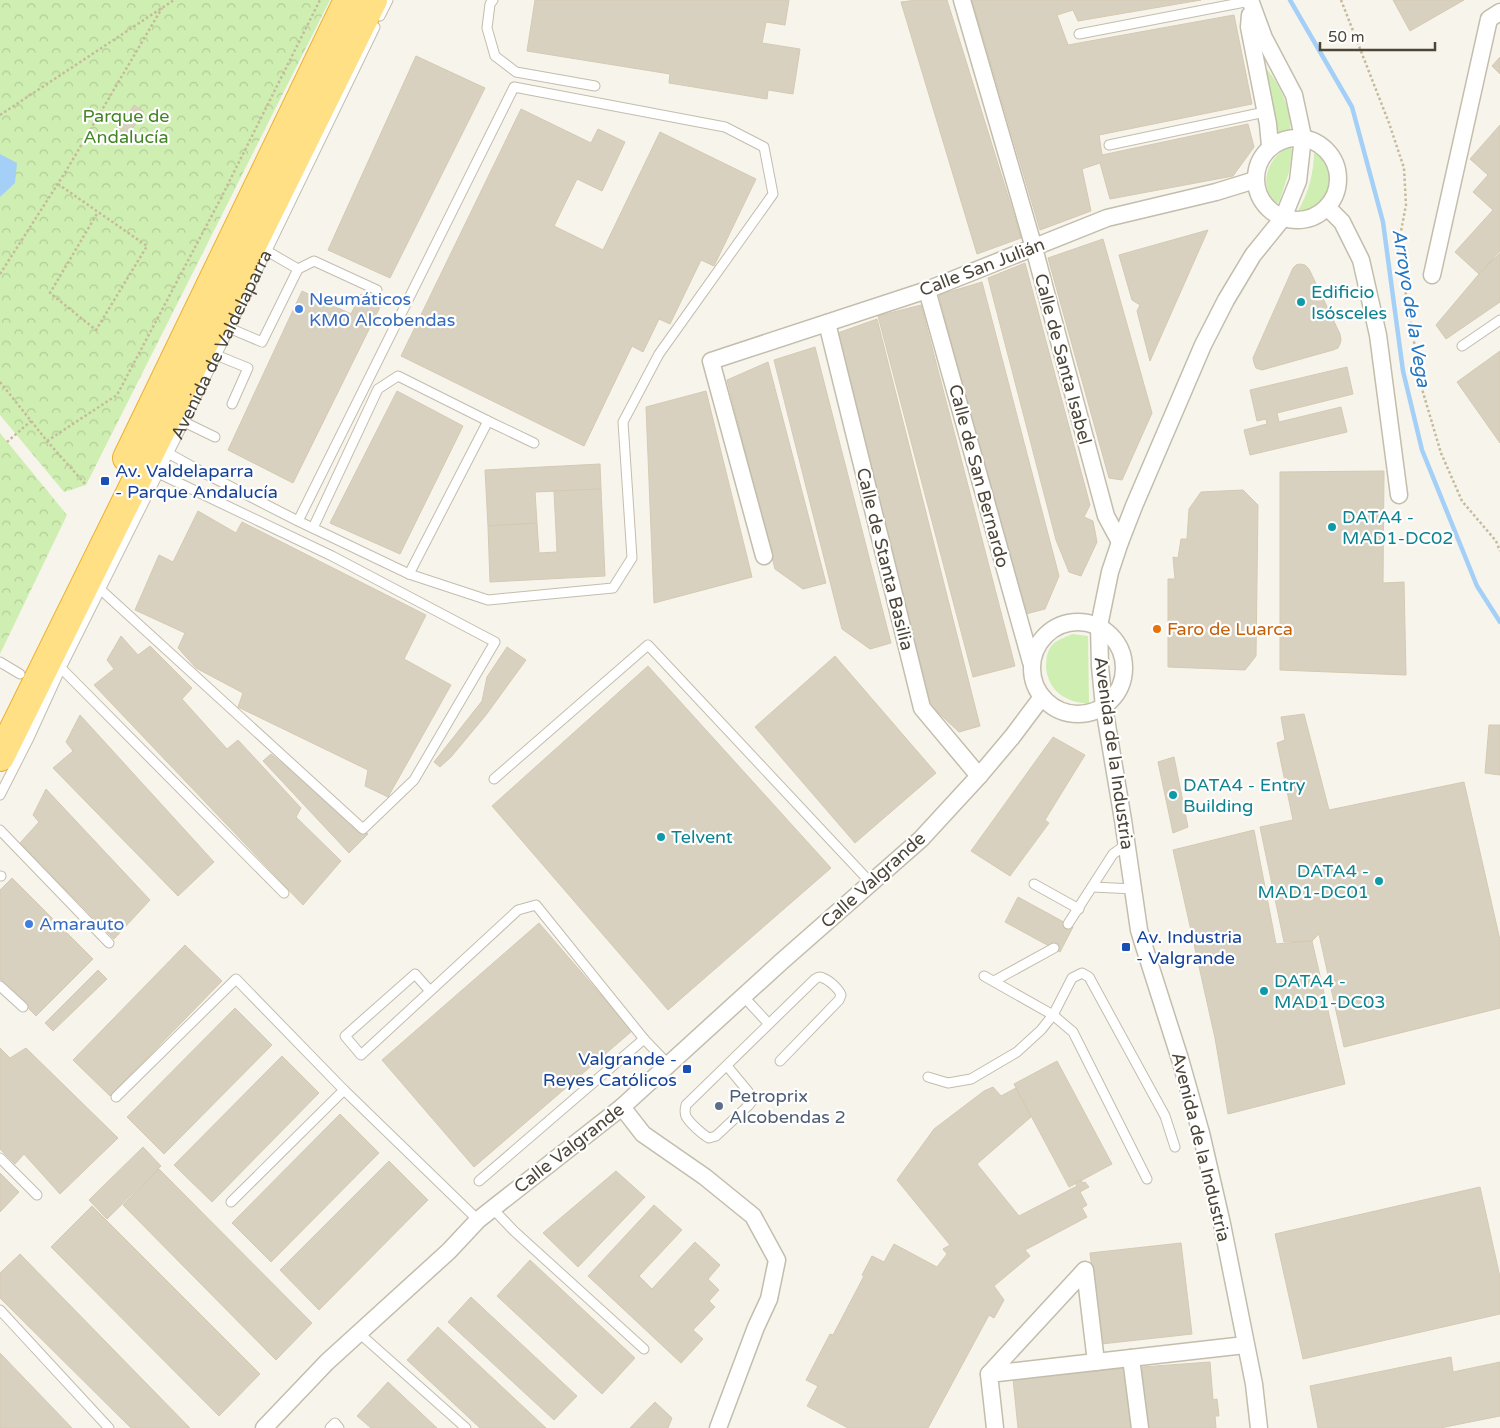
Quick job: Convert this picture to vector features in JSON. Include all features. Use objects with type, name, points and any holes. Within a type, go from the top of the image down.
[{"type":"highway","name":"Avenida de Valdelaparra","points":[[0,715],[10,668],[113,488],[348,0]]},
{"type":"highway","name":"Avenida de Valdelaparra","points":[[0,757],[374,0]]},
{"type":"highway","points":[[0,757],[29,738]]},
{"type":"street","name":"Calle de Santa Isabel","points":[[962,0],[1034,248],[1106,516],[1120,542]]},
{"type":"street","points":[[1250,2],[1249,27],[1266,112],[1270,146]]},
{"type":"street","name":"Avenida de la Industria","points":[[1250,2],[1264,38],[1294,95],[1303,137],[1298,181],[1283,218],[1253,255],[1226,300],[1203,345],[1120,542],[1110,572],[1099,626],[1104,707],[1143,943],[1180,1059],[1201,1133],[1222,1224],[1254,1384],[1259,1428]]},
{"type":"street","points":[[1432,275],[1489,19],[1500,12]]},
{"type":"street","points":[[1291,137],[1303,137],[1315,141],[1326,148],[1334,159],[1338,171],[1338,184],[1334,197],[1318,215],[1307,219],[1283,218],[1263,204],[1257,192],[1255,180],[1257,167],[1262,156],[1270,146],[1280,140],[1291,137]]},
{"type":"street","name":"Calle San Julián","points":[[764,556],[712,361],[927,290],[1107,218],[1216,192],[1255,180]]},
{"type":"street","points":[[1327,207],[1342,222],[1362,260],[1378,335],[1399,495]]},
{"type":"street","name":"Calle de San Bernardo","points":[[927,290],[1030,662]]},
{"type":"street","name":"Calle de Stanta Basilia","points":[[827,323],[922,708],[980,776]]},
{"type":"street","points":[[1083,621],[1099,626],[1109,633],[1118,644],[1123,657],[1124,672],[1120,686],[1113,698],[1104,707],[1090,713],[1064,712],[1052,706],[1042,697],[1035,686],[1030,662],[1036,646],[1044,635],[1056,626],[1069,622],[1083,621]]},
{"type":"street","name":"Calle Valgrande","points":[[264,1428],[327,1362],[449,1251],[478,1220],[622,1107],[743,996],[921,839],[980,776],[1042,697]]},
{"type":"street","points":[[622,1107],[643,1134],[706,1177],[753,1216],[777,1260],[769,1299],[756,1327],[718,1428]]},
{"type":"street","points":[[995,1428],[989,1374],[1085,1270],[1096,1362]]},
{"type":"street","points":[[989,1374],[1245,1345]]},
{"type":"street","points":[[1131,1358],[1140,1428]]},
{"type":"lane","name":"Avenida de Valdelaparra","points":[[0,796],[61,668],[184,422],[388,0]]},
{"type":"lane","points":[[493,0],[490,4],[487,28],[495,56],[516,72],[594,86]]},
{"type":"lane","points":[[1080,34],[1250,2]]},
{"type":"lane","points":[[168,453],[298,521],[409,574],[488,600],[613,588],[632,558],[623,422],[659,354],[773,194],[764,148],[725,127],[514,86],[298,521]]},
{"type":"lane","points":[[1109,145],[1266,112]]},
{"type":"lane","points":[[267,251],[298,270]]},
{"type":"lane","points":[[229,328],[262,342],[298,270],[314,261],[377,290]]},
{"type":"lane","points":[[1462,346],[1500,320]]},
{"type":"lane","points":[[216,354],[248,368],[232,404]]},
{"type":"lane","points":[[313,528],[378,389],[398,376],[534,443]]},
{"type":"lane","points":[[409,574],[488,421]]},
{"type":"lane","points":[[184,422],[215,437]]},
{"type":"lane","points":[[100,589],[363,829],[414,780],[494,642],[332,556],[158,473]]},
{"type":"lane","points":[[494,779],[648,645],[871,883]]},
{"type":"lane","points":[[61,668],[284,893]]},
{"type":"lane","points":[[0,830],[109,943]]},
{"type":"lane","points":[[1068,924],[1113,854],[1127,844]]},
{"type":"lane","points":[[1034,884],[1079,909]]},
{"type":"lane","points":[[1093,887],[1134,888]]},
{"type":"lane","points":[[430,991],[415,974],[345,1036],[361,1055],[518,910],[536,905],[644,1039],[668,1064]]},
{"type":"lane","points":[[994,981],[1054,948]]},
{"type":"lane","points":[[928,1077],[948,1083],[971,1079],[1017,1052],[1041,1030],[1052,1015],[1072,978],[1082,973],[1089,977],[1165,1116],[1175,1147]]},
{"type":"lane","points":[[984,976],[1052,1015],[1073,1032],[1148,1179]]},
{"type":"lane","points":[[727,1066],[751,1095],[752,1101],[716,1136],[709,1138],[704,1136],[687,1118],[685,1112],[686,1105],[815,979],[823,978],[840,991],[839,1000],[780,1061]]},
{"type":"lane","points":[[116,1097],[236,979],[344,1090],[478,1220]]},
{"type":"lane","points":[[0,986],[23,1007]]},
{"type":"lane","points":[[743,996],[769,1024]]},
{"type":"lane","points":[[479,1181],[644,1039]]},
{"type":"lane","points":[[231,1202],[344,1090]]},
{"type":"lane","points":[[0,1158],[37,1195]]},
{"type":"lane","points":[[492,1208],[514,1231],[644,1349]]},
{"type":"lane","points":[[0,1310],[109,1428]]},
{"type":"lane","points":[[359,1333],[466,1428]]},
{"type":"lane","points":[[330,1428],[335,1423],[339,1428]]},
{"type":"path","points":[[0,116],[174,0]]},
{"type":"path","points":[[47,441],[117,395],[220,200],[320,0]]},
{"type":"path","points":[[1341,0],[1404,168],[1406,204],[1398,247],[1422,389],[1441,453],[1462,502],[1496,541],[1500,551]]},
{"type":"path","points":[[0,274],[58,184],[162,8]]},
{"type":"path","points":[[58,184],[147,246],[96,330],[50,294],[98,212]]},
{"type":"path","points":[[0,382],[47,441],[86,485]]},
{"type":"path","points":[[7,442],[32,421]]},
{"type":"green space","name":"Parque de Andalucía","points":[[0,0],[330,0],[86,485],[64,492],[0,415]]},
{"type":"green space","points":[[1266,68],[1284,98],[1289,116],[1290,132],[1277,134]]},
{"type":"green space","points":[[1288,147],[1291,147],[1292,150],[1289,172],[1279,202],[1276,203],[1270,196],[1267,188],[1267,172],[1275,158]]},
{"type":"green space","points":[[1314,150],[1324,156],[1330,167],[1332,180],[1330,191],[1326,199],[1318,205],[1308,211],[1298,211],[1310,182]]},
{"type":"green space","points":[[0,433],[67,515],[0,654]]},
{"type":"green space","points":[[1072,634],[1088,636],[1089,704],[1073,701],[1060,694],[1051,683],[1046,668],[1050,647]]},
{"type":"water","points":[[0,154],[17,163],[15,183],[0,197]]},
{"type":"building","points":[[535,0],[789,0],[785,25],[766,22],[762,43],[800,49],[793,94],[768,90],[767,99],[669,83],[670,74],[527,51]]},
{"type":"building","points":[[947,0],[1021,238],[977,254],[901,2]]},
{"type":"building","points":[[972,0],[1201,0],[1078,21],[1073,10],[1057,15],[1068,45],[1234,15],[1252,104],[1099,135],[1102,155],[1248,124],[1254,147],[1233,176],[1110,199],[1100,163],[1082,169],[1091,211],[1040,230]]},
{"type":"building","points":[[1393,0],[1464,0],[1410,31]]},
{"type":"building","points":[[416,56],[485,88],[390,278],[328,250]]},
{"type":"building","points":[[1500,57],[1500,74],[1492,66]]},
{"type":"building","points":[[134,105],[144,112],[125,139],[116,133]]},
{"type":"building","points":[[521,109],[591,143],[598,129],[625,142],[602,191],[577,179],[554,226],[603,250],[660,132],[756,179],[714,266],[701,260],[670,324],[659,319],[643,352],[632,346],[584,446],[401,356]]},
{"type":"building","points":[[1500,125],[1500,251],[1479,274],[1455,252],[1493,210],[1473,192],[1488,175],[1470,159]]},
{"type":"building","points":[[1208,230],[1150,361],[1137,311],[1140,305],[1132,300],[1119,255]]},
{"type":"building","points":[[1103,239],[1152,413],[1122,480],[1109,478],[1048,258]]},
{"type":"building","points":[[1500,253],[1500,302],[1446,339],[1436,325],[1479,274]]},
{"type":"building","points":[[1025,263],[1090,505],[1084,517],[1093,521],[1097,542],[1081,576],[1069,572],[1056,540],[988,278]]},
{"type":"building","name":"Edificio Isósceles","points":[[1300,264],[1305,265],[1309,269],[1340,334],[1340,344],[1338,348],[1333,350],[1262,370],[1256,368],[1253,358],[1293,268]]},
{"type":"building","points":[[982,282],[1059,576],[1045,609],[1022,615],[939,295]]},
{"type":"building","points":[[302,291],[351,314],[361,294],[382,303],[293,483],[228,450]]},
{"type":"building","points":[[921,305],[1015,666],[973,677],[878,316]]},
{"type":"building","points":[[877,319],[980,726],[959,732],[929,704],[835,334]]},
{"type":"building","points":[[815,347],[891,643],[870,649],[842,629],[774,360]]},
{"type":"building","points":[[1500,351],[1500,443],[1457,382]]},
{"type":"building","points":[[768,362],[826,583],[803,589],[775,569],[727,380]]},
{"type":"building","points":[[1347,367],[1353,394],[1277,413],[1279,422],[1341,407],[1347,432],[1250,455],[1244,430],[1267,424],[1266,419],[1257,421],[1250,390]]},
{"type":"building","points":[[397,391],[463,426],[400,554],[330,523]]},
{"type":"building","points":[[706,391],[752,577],[654,603],[646,407]]},
{"type":"building","points":[[600,464],[601,489],[535,492],[537,523],[488,526],[485,470]]},
{"type":"building","name":"DATA4 - MAD1-DC02","points":[[1384,471],[1383,583],[1404,582],[1406,675],[1280,670],[1280,472]]},
{"type":"building","points":[[601,489],[605,576],[490,582],[488,526],[537,523],[539,553],[557,552],[554,491]]},
{"type":"building","points":[[1243,490],[1258,505],[1256,656],[1245,670],[1168,667],[1168,579],[1175,579],[1173,557],[1178,558],[1181,539],[1187,539],[1189,509],[1201,492]]},
{"type":"building","points":[[198,511],[236,533],[242,522],[426,615],[404,659],[451,685],[388,797],[365,786],[368,770],[238,707],[243,693],[196,668],[178,648],[185,633],[135,610],[159,555],[173,562]]},
{"type":"building","points":[[121,636],[138,655],[150,646],[192,688],[182,699],[227,749],[238,740],[301,808],[296,817],[341,861],[303,905],[94,685],[114,669],[107,660]]},
{"type":"building","points":[[507,647],[526,660],[486,715],[451,757],[440,767],[434,762],[482,701],[487,677]]},
{"type":"building","points":[[835,656],[936,773],[855,843],[755,727]]},
{"type":"building","name":"Telvent","points":[[648,666],[831,868],[668,1010],[492,806]]},
{"type":"building","name":"DATA4 - MAD1-DC01","points":[[1304,714],[1329,810],[1464,782],[1500,940],[1500,1008],[1344,1047],[1319,934],[1312,941],[1284,942],[1260,827],[1293,820],[1277,743],[1285,740],[1281,717]]},
{"type":"building","points":[[80,715],[214,862],[178,896],[53,768],[73,751],[66,742]]},
{"type":"building","points":[[1489,725],[1500,725],[1500,775],[1485,773]]},
{"type":"building","points":[[1053,737],[1085,755],[1045,820],[1049,823],[1010,876],[971,851]]},
{"type":"building","points":[[271,754],[368,834],[349,853],[263,761]]},
{"type":"building","name":"DATA4 - Entry Building","points":[[1174,757],[1188,827],[1173,833],[1158,762]]},
{"type":"building","points":[[46,789],[150,900],[114,939],[20,843],[39,822],[33,815]]},
{"type":"building","name":"DATA4 - MAD1-DC03","points":[[1254,830],[1276,944],[1312,941],[1345,1084],[1228,1114],[1215,1038],[1173,850]]},
{"type":"building","name":"Amarauto","points":[[12,878],[93,959],[36,1016],[0,979],[0,890]]},
{"type":"building","points":[[1018,897],[1073,927],[1060,952],[1005,922]]},
{"type":"building","points":[[539,923],[632,1031],[474,1167],[382,1060]]},
{"type":"building","points":[[185,945],[222,981],[110,1096],[73,1060]]},
{"type":"building","points":[[98,970],[107,979],[53,1031],[45,1023]]},
{"type":"building","points":[[235,1008],[272,1045],[164,1154],[127,1117]]},
{"type":"building","points":[[0,1048],[10,1058],[26,1048],[118,1138],[60,1194],[24,1154],[15,1164],[0,1149]]},
{"type":"building","points":[[282,1056],[319,1093],[212,1202],[174,1165]]},
{"type":"building","points":[[1057,1061],[1112,1164],[1069,1187],[1014,1084]]},
{"type":"building","points":[[993,1087],[1001,1096],[1016,1088],[1031,1117],[977,1164],[1019,1216],[1077,1186],[1075,1183],[1081,1180],[1089,1187],[1080,1192],[1087,1205],[1082,1208],[1087,1217],[1025,1250],[1030,1256],[994,1286],[1004,1300],[994,1318],[989,1315],[928,1428],[848,1428],[807,1406],[818,1386],[806,1380],[830,1334],[833,1335],[864,1276],[862,1275],[872,1256],[884,1262],[894,1244],[937,1267],[947,1254],[943,1249],[950,1245],[897,1180],[934,1129],[984,1091]]},
{"type":"building","points":[[340,1114],[379,1153],[271,1262],[232,1223]]},
{"type":"building","points":[[143,1147],[161,1166],[107,1219],[89,1200]]},
{"type":"building","points":[[389,1161],[428,1200],[319,1310],[280,1270]]},
{"type":"building","points":[[159,1169],[312,1323],[276,1360],[123,1205]]},
{"type":"building","points":[[616,1171],[645,1197],[578,1267],[543,1233]]},
{"type":"building","points":[[0,1173],[19,1192],[0,1212]]},
{"type":"building","points":[[1480,1187],[1500,1277],[1500,1314],[1303,1359],[1275,1234]]},
{"type":"building","points":[[654,1205],[682,1230],[639,1276],[652,1289],[695,1242],[720,1265],[708,1279],[719,1290],[709,1301],[715,1307],[693,1330],[703,1339],[681,1363],[588,1276]]},
{"type":"building","points":[[92,1206],[260,1374],[219,1416],[51,1247]]},
{"type":"building","points":[[1181,1243],[1192,1334],[1101,1344],[1090,1253]]},
{"type":"building","points":[[20,1254],[190,1428],[131,1428],[0,1298],[0,1273]]},
{"type":"building","points":[[530,1260],[635,1358],[602,1394],[497,1296]]},
{"type":"building","points":[[471,1297],[577,1396],[554,1420],[448,1322]]},
{"type":"building","points":[[438,1327],[546,1428],[480,1428],[407,1360]]},
{"type":"building","points":[[0,1353],[72,1428],[0,1428]]},
{"type":"building","points":[[1451,1357],[1453,1372],[1500,1362],[1500,1416],[1440,1428],[1318,1428],[1310,1386]]},
{"type":"building","points":[[1210,1362],[1213,1400],[1217,1399],[1219,1416],[1215,1416],[1216,1428],[1146,1428],[1142,1367]]},
{"type":"building","points":[[1129,1368],[1134,1428],[1018,1428],[1013,1379]]},
{"type":"building","points":[[388,1382],[437,1428],[371,1428],[357,1416]]},
{"type":"building","points":[[655,1402],[672,1418],[668,1428],[630,1428]]},
{"type":"waterway","name":"Arroyo de la Vega","points":[[1290,0],[1352,107],[1383,222],[1403,371],[1422,450],[1477,586],[1500,622]]},
{"type":"place","name":"Edificio Isósceles","points":[[1301,302]]},
{"type":"place","name":"Neumáticos KM0 Alcobendas","points":[[299,309]]},
{"type":"place","name":"Av. Valdelaparra - Parque Andalucía","points":[[105,481]]},
{"type":"place","name":"DATA4 - MAD1-DC02","points":[[1332,527]]},
{"type":"place","name":"Faro de Luarca","points":[[1157,629]]},
{"type":"place","name":"DATA4 - Entry Building","points":[[1173,795]]},
{"type":"place","name":"Telvent","points":[[661,837]]},
{"type":"place","name":"DATA4 - MAD1-DC01","points":[[1379,881]]},
{"type":"place","name":"Amarauto","points":[[29,924]]},
{"type":"place","name":"Av. Industria - Valgrande","points":[[1126,947]]},
{"type":"place","name":"DATA4 - MAD1-DC03","points":[[1264,991]]},
{"type":"place","name":"Valgrande - Reyes Católicos","points":[[687,1069]]},
{"type":"place","name":"Petroprix Alcobendas 2","points":[[719,1106]]}]
